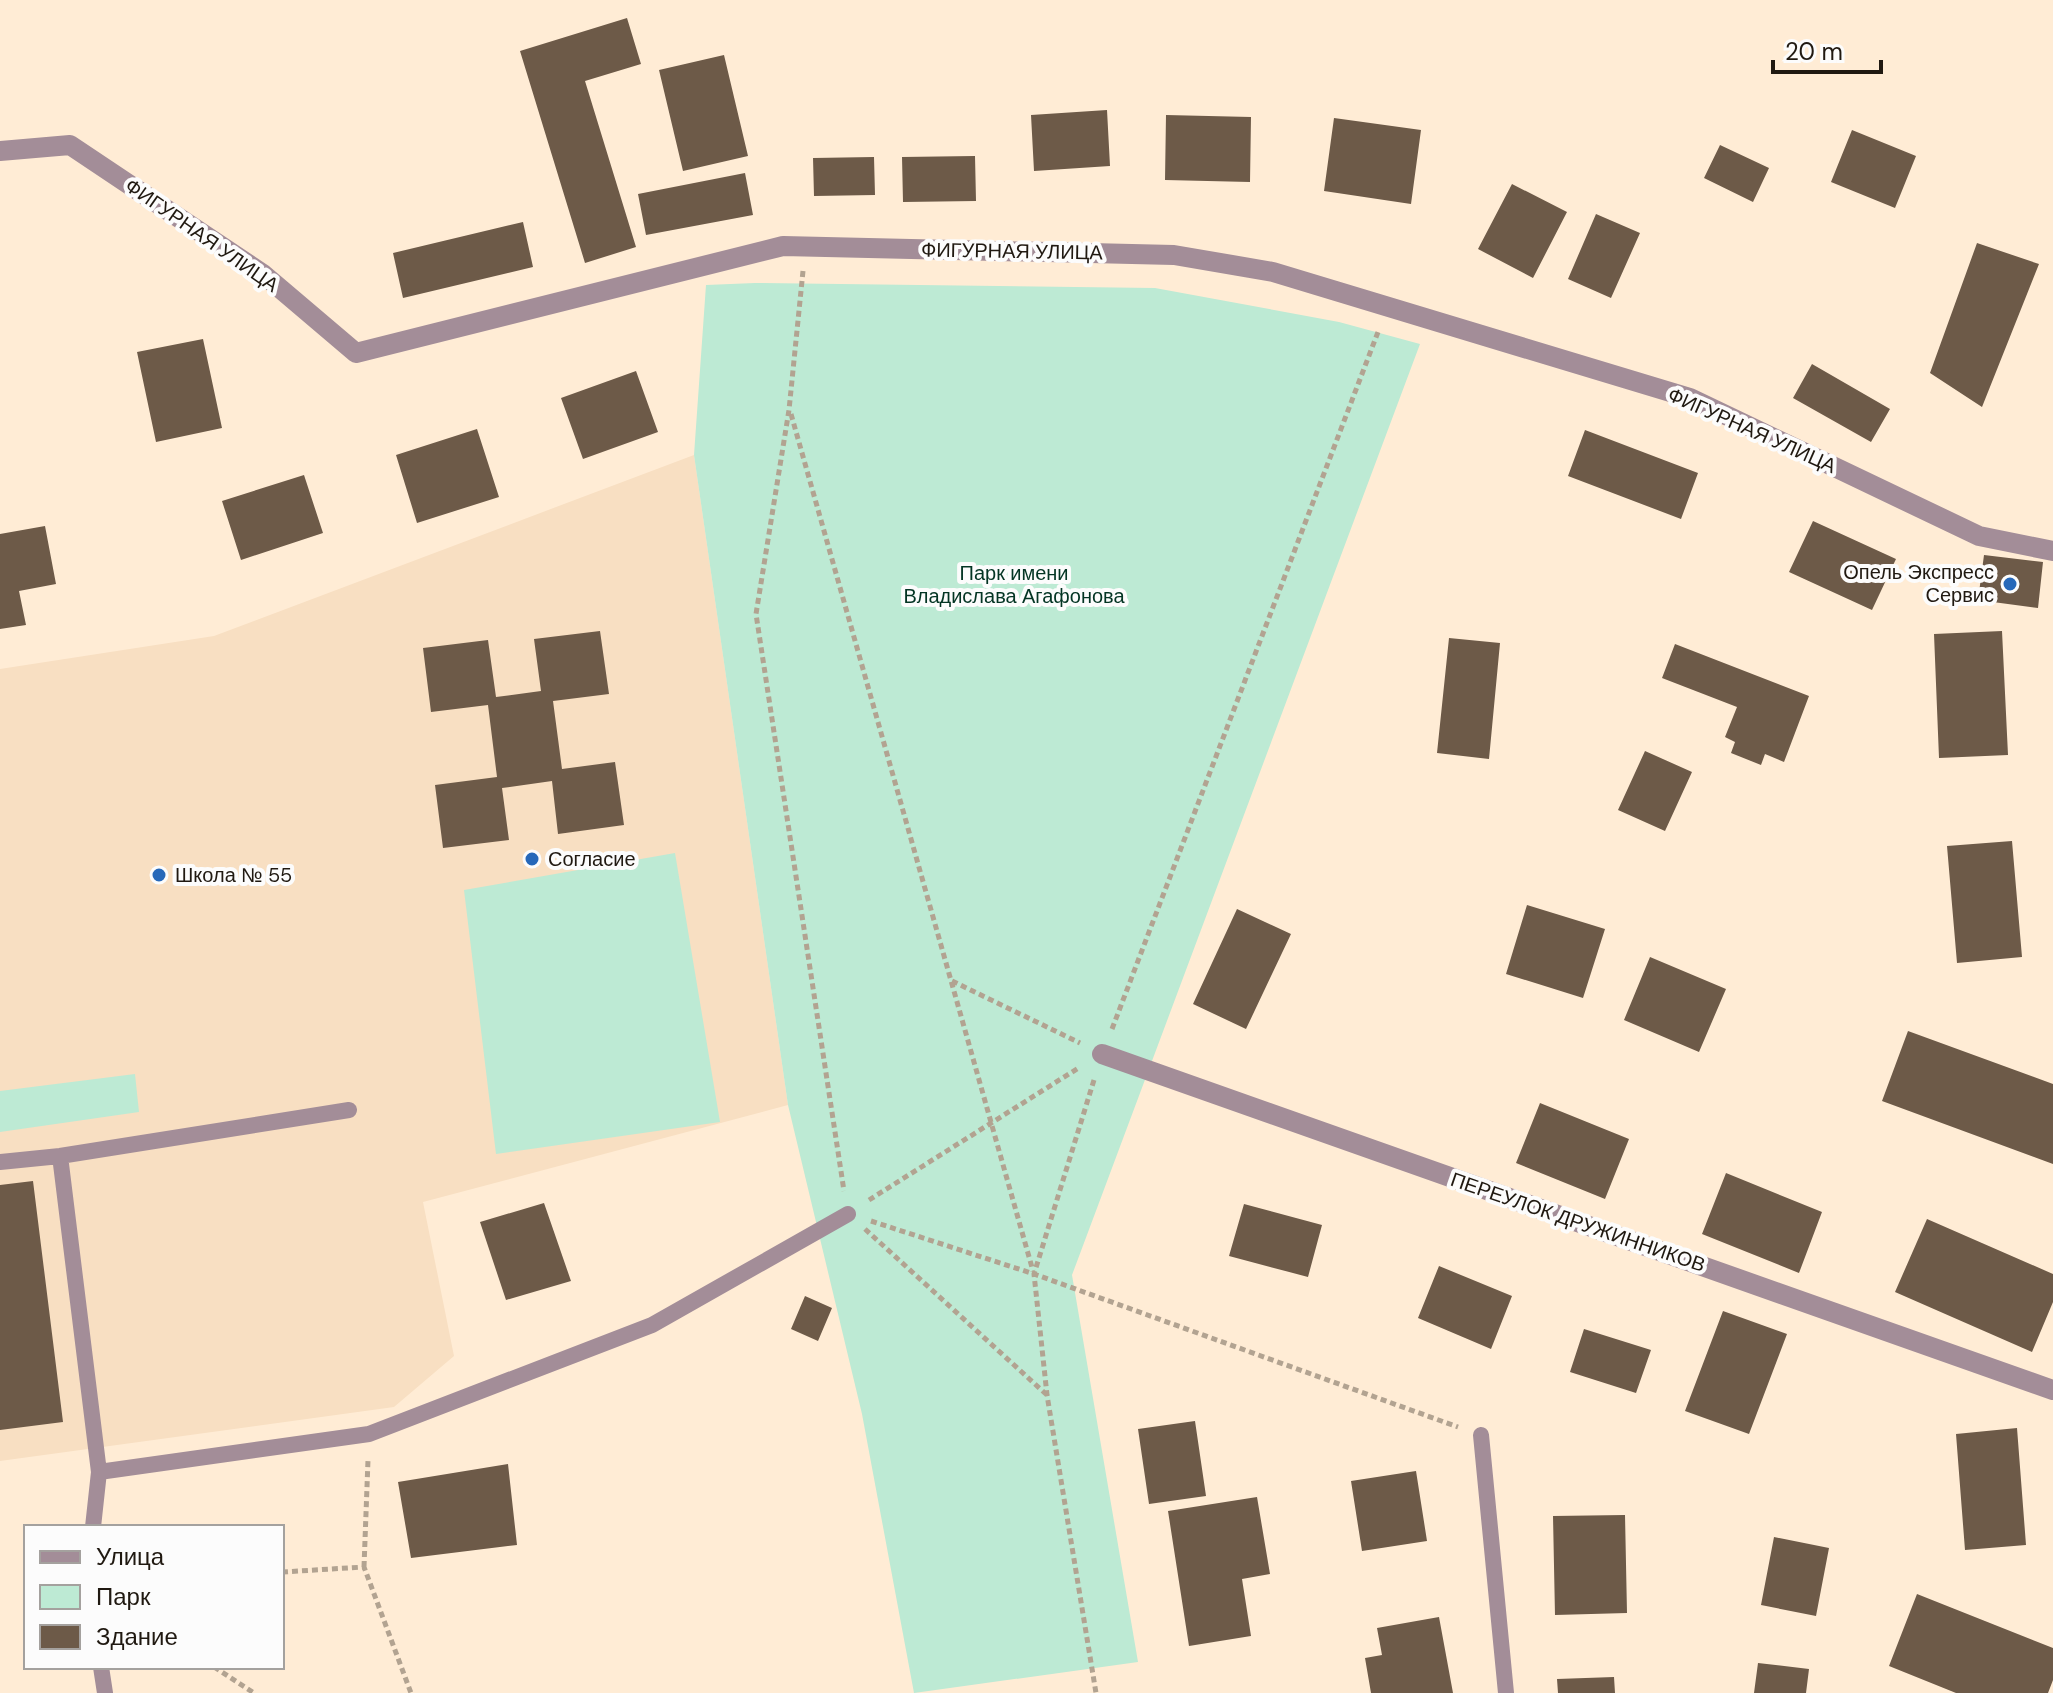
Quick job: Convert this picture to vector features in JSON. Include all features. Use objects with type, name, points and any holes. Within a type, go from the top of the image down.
[{"type":"street","name":"ФИГУРНАЯ УЛИЦА","points":[[0,151],[70,145],[263,274],[356,353],[783,246],[1174,255],[1273,272],[1690,398],[1979,536],[2053,551]]},
{"type":"street","name":"ПЕРЕУЛОК ДРУЖИННИКОВ","points":[[1102,1054],[2053,1390]]},
{"type":"lane","points":[[0,1162],[60,1156],[349,1110]]},
{"type":"lane","points":[[60,1156],[99,1472],[93,1525]]},
{"type":"lane","points":[[99,1472],[369,1434],[652,1325],[848,1214]]},
{"type":"lane","points":[[1481,1435],[1506,1693]]},
{"type":"lane","points":[[101,1669],[105,1693]]},
{"type":"path","points":[[805,247],[789,410],[756,614],[848,1214],[1047,1395]]},
{"type":"path","points":[[1034,1274],[1102,1054],[1387,306]]},
{"type":"path","points":[[789,410],[1034,1274],[1047,1395],[1096,1693]]},
{"type":"path","points":[[951,980],[1102,1054]]},
{"type":"path","points":[[848,1214],[1102,1054]]},
{"type":"path","points":[[848,1214],[1034,1274],[1481,1435]]},
{"type":"path","points":[[369,1434],[364,1567],[411,1693]]},
{"type":"path","points":[[284,1572],[364,1567]]},
{"type":"path","points":[[217,1669],[254,1693]]},
{"type":"shaded area","points":[[694,455],[788,1105],[423,1202],[454,1356],[394,1407],[0,1461],[0,669],[214,636]]},
{"type":"green space","name":"Парк имени Владислава Агафонова","points":[[706,285],[1155,288],[1339,322],[1420,344],[1072,1275],[1138,1662],[914,1693],[862,1414],[788,1105],[694,455]]},
{"type":"green space","points":[[675,853],[720,1122],[496,1154],[464,890]]},
{"type":"green space","points":[[135,1074],[139,1112],[0,1132],[0,1091]]},
{"type":"building","points":[[627,18],[641,64],[585,81],[636,247],[585,263],[520,51]]},
{"type":"building","points":[[724,55],[748,156],[683,171],[659,70]]},
{"type":"building","points":[[1107,110],[1110,166],[1034,171],[1031,115]]},
{"type":"building","points":[[1166,115],[1251,117],[1250,182],[1165,180]]},
{"type":"building","points":[[1334,118],[1421,130],[1411,204],[1324,191]]},
{"type":"building","points":[[1852,130],[1916,156],[1895,208],[1831,182]]},
{"type":"building","points":[[1720,145],[1769,168],[1753,202],[1704,178]]},
{"type":"building","points":[[975,156],[976,201],[903,202],[902,157]]},
{"type":"building","points":[[874,157],[875,195],[814,196],[813,158]]},
{"type":"building","points":[[745,173],[753,215],[646,235],[638,194]]},
{"type":"building","points":[[1512,184],[1567,212],[1533,278],[1478,249]]},
{"type":"building","points":[[1596,214],[1640,233],[1611,298],[1568,279]]},
{"type":"building","points":[[523,222],[533,267],[403,298],[393,253]]},
{"type":"building","points":[[1977,243],[2039,264],[1982,407],[1930,373]]},
{"type":"building","points":[[203,339],[222,428],[156,442],[137,352]]},
{"type":"building","points":[[1812,364],[1890,409],[1871,442],[1793,398]]},
{"type":"building","points":[[636,371],[658,432],[583,459],[561,398]]},
{"type":"building","points":[[477,429],[499,497],[417,523],[396,455]]},
{"type":"building","points":[[1585,430],[1698,473],[1681,519],[1568,476]]},
{"type":"building","points":[[304,475],[323,533],[241,560],[222,501]]},
{"type":"building","points":[[1813,521],[1896,559],[1872,610],[1789,572]]},
{"type":"building","points":[[45,526],[56,584],[19,591],[26,625],[0,629],[0,534]]},
{"type":"building","points":[[1984,555],[2043,562],[2038,608],[1978,600]]},
{"type":"building","points":[[600,631],[609,694],[553,701],[562,769],[615,762],[624,825],[558,834],[552,781],[502,788],[509,840],[443,848],[435,785],[497,777],[488,705],[431,712],[423,648],[488,640],[496,697],[541,691],[534,639]]},
{"type":"building","points":[[2002,631],[2008,755],[1939,758],[1934,634]]},
{"type":"building","points":[[1449,638],[1500,643],[1489,759],[1437,753]]},
{"type":"building","points":[[1675,644],[1809,696],[1784,762],[1765,754],[1761,765],[1731,753],[1735,742],[1725,737],[1737,707],[1662,678]]},
{"type":"building","points":[[1645,751],[1692,772],[1665,831],[1618,810]]},
{"type":"building","points":[[2012,841],[2022,957],[1957,963],[1947,846]]},
{"type":"building","points":[[1527,905],[1605,929],[1583,998],[1506,974]]},
{"type":"building","points":[[1237,909],[1291,934],[1246,1029],[1193,1004]]},
{"type":"building","points":[[1650,957],[1726,989],[1699,1052],[1624,1020]]},
{"type":"building","points":[[1908,1031],[2053,1084],[2053,1164],[1882,1101]]},
{"type":"building","points":[[1540,1103],[1629,1139],[1605,1199],[1516,1163]]},
{"type":"building","points":[[1726,1173],[1822,1212],[1799,1273],[1702,1234]]},
{"type":"building","points":[[33,1181],[63,1422],[0,1430],[0,1185]]},
{"type":"building","points":[[544,1203],[571,1281],[506,1300],[480,1222]]},
{"type":"building","points":[[1244,1204],[1322,1225],[1308,1277],[1229,1256]]},
{"type":"building","points":[[1927,1219],[2053,1274],[2053,1302],[2032,1352],[1895,1292]]},
{"type":"building","points":[[1439,1266],[1512,1296],[1491,1349],[1418,1318]]},
{"type":"building","points":[[805,1296],[832,1308],[818,1341],[791,1329]]},
{"type":"building","points":[[1723,1311],[1787,1334],[1749,1434],[1685,1411]]},
{"type":"building","points":[[1584,1329],[1651,1350],[1636,1393],[1570,1372]]},
{"type":"building","points":[[1195,1421],[1206,1496],[1149,1504],[1138,1429]]},
{"type":"building","points":[[2017,1428],[2026,1545],[1965,1550],[1956,1434]]},
{"type":"building","points":[[508,1464],[517,1545],[411,1558],[398,1482]]},
{"type":"building","points":[[1416,1471],[1427,1541],[1362,1551],[1351,1481]]},
{"type":"building","points":[[1257,1497],[1270,1574],[1242,1579],[1251,1636],[1189,1646],[1168,1511]]},
{"type":"building","points":[[1625,1515],[1627,1613],[1555,1615],[1553,1516]]},
{"type":"building","points":[[1774,1537],[1829,1548],[1816,1616],[1761,1605]]},
{"type":"building","points":[[1917,1594],[2053,1648],[2053,1680],[2048,1693],[1956,1693],[1889,1666]]},
{"type":"building","points":[[1439,1617],[1453,1693],[1371,1693],[1365,1658],[1382,1655],[1377,1628]]},
{"type":"building","points":[[1758,1663],[1809,1669],[1806,1693],[1754,1693]]},
{"type":"building","points":[[1614,1677],[1615,1693],[1558,1693],[1557,1679]]},
{"type":"place","name":"Опель Экспресс Сервис","points":[[2010,584]]},
{"type":"place","name":"Согласие","points":[[532,859]]},
{"type":"place","name":"Школа № 55","points":[[159,875]]}]
